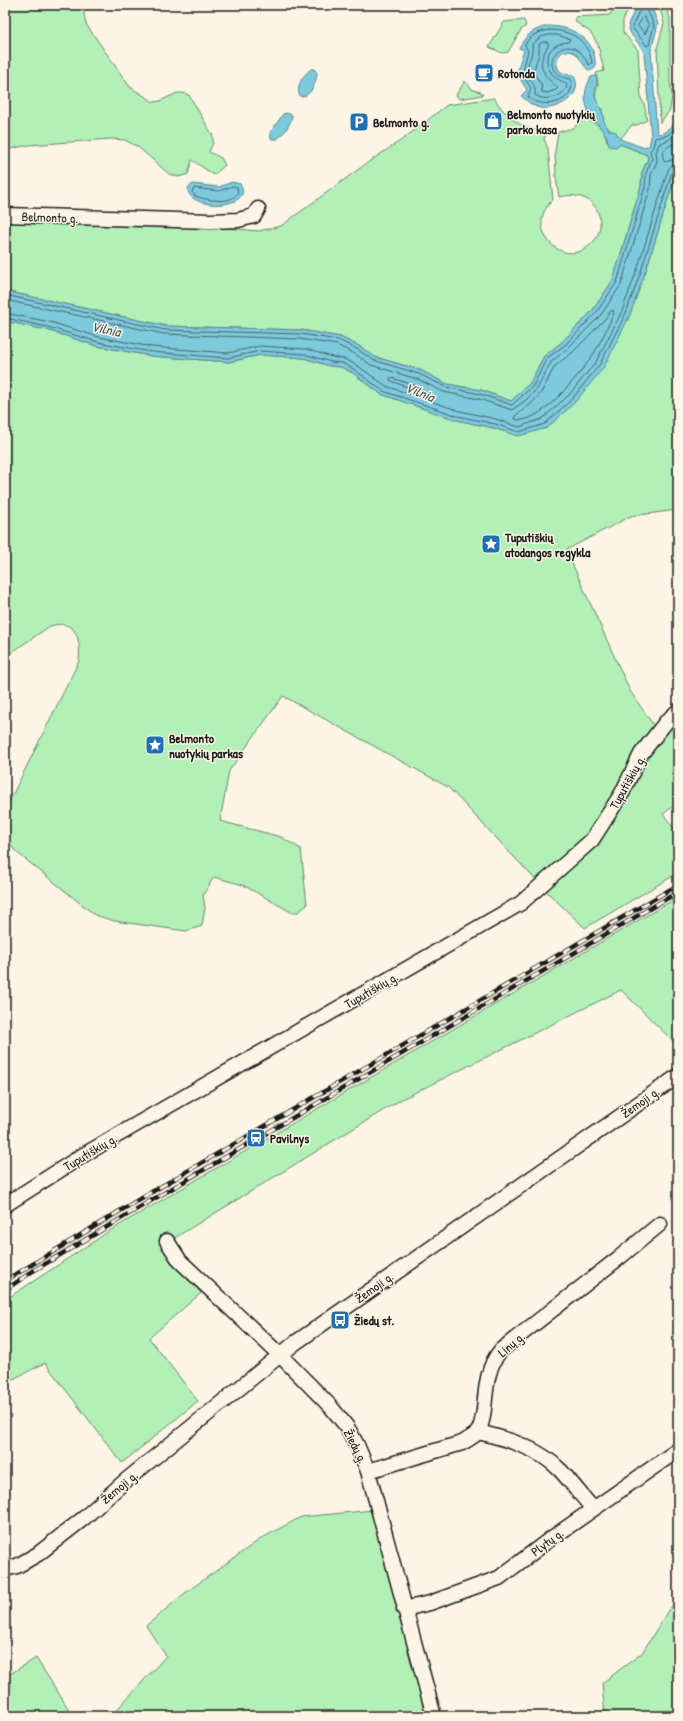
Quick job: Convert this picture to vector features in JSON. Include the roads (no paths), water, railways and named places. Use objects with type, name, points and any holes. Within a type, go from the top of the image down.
[{"type":"street","name":"Belmonto g.","points":[[5,215],[211,221],[238,220],[254,216],[258,209]]},
{"type":"street","name":"Tuputiškių g.","points":[[5,1205],[85,1154],[521,903],[592,840],[622,793],[641,754],[666,722],[678,711]]},
{"type":"street","name":"Žemoji g.","points":[[5,1569],[17,1566],[38,1554],[299,1340],[678,1076]]},
{"type":"street","name":"Linų g.","points":[[478,1432],[483,1418],[487,1384],[495,1358],[501,1350],[660,1224]]},
{"type":"street","name":"Žiedų g.","points":[[167,1241],[180,1261],[281,1356],[331,1407],[347,1427],[358,1445],[368,1471],[434,1716]]},
{"type":"street","points":[[368,1471],[462,1442],[472,1438],[478,1432],[506,1438],[541,1456],[560,1470],[593,1509]]},
{"type":"street","name":"Plytų g.","points":[[404,1609],[430,1603],[499,1578],[593,1509],[678,1450]]},
{"type":"water","name":"Vilnia","points":[[639,5],[651,5],[658,24],[651,51],[657,133],[661,134],[666,131],[678,119],[678,167],[645,273],[630,315],[604,367],[576,401],[547,428],[518,436],[494,428],[457,420],[381,394],[353,373],[341,367],[330,366],[304,358],[260,355],[229,362],[151,356],[97,346],[47,330],[5,321],[5,291],[166,326],[301,330],[340,337],[359,346],[375,357],[420,370],[447,384],[481,390],[511,401],[530,383],[544,356],[562,342],[593,310],[613,280],[641,186],[642,172],[648,159],[647,155],[620,144],[615,147],[609,146],[606,135],[597,123],[588,120],[586,115],[588,110],[585,93],[591,77],[596,76],[596,98],[604,117],[603,120],[609,130],[616,132],[620,139],[642,147],[649,146],[651,137],[644,53],[640,45],[631,34],[628,26]]},
{"type":"water","points":[[548,26],[566,29],[582,36],[588,42],[592,50],[595,58],[595,68],[590,71],[587,69],[575,53],[568,51],[561,53],[557,59],[557,66],[561,72],[568,75],[573,75],[576,82],[576,89],[568,100],[561,104],[554,107],[540,108],[532,105],[521,96],[527,90],[520,79],[518,71],[524,50],[519,48],[531,33]]},
{"type":"water","points":[[311,69],[314,69],[317,73],[315,84],[308,94],[301,97],[298,90],[300,82]]},
{"type":"water","points":[[287,113],[292,115],[287,128],[277,139],[271,139],[270,133],[283,114]]},
{"type":"water","points":[[232,182],[240,184],[242,193],[238,199],[230,203],[208,204],[198,201],[190,195],[188,188],[193,184],[219,187]]},
{"type":"railway","points":[[5,1281],[138,1200],[678,885]]},
{"type":"railway","points":[[5,1290],[33,1271],[142,1206],[678,892]]},
{"type":"place","name":"Rotonda","points":[[484,73]]},
{"type":"place","name":"Belmonto nuotykių parko kasa","points":[[493,121]]},
{"type":"place","name":"Belmonto g.","points":[[359,122]]},
{"type":"place","name":"Tuputiškių atodangos regykla","points":[[491,544]]},
{"type":"place","name":"Belmonto nuotykių parkas","points":[[155,745]]},
{"type":"place","name":"Pavilnys","points":[[256,1138]]},
{"type":"place","name":"Žiedų st.","points":[[340,1320]]}]
